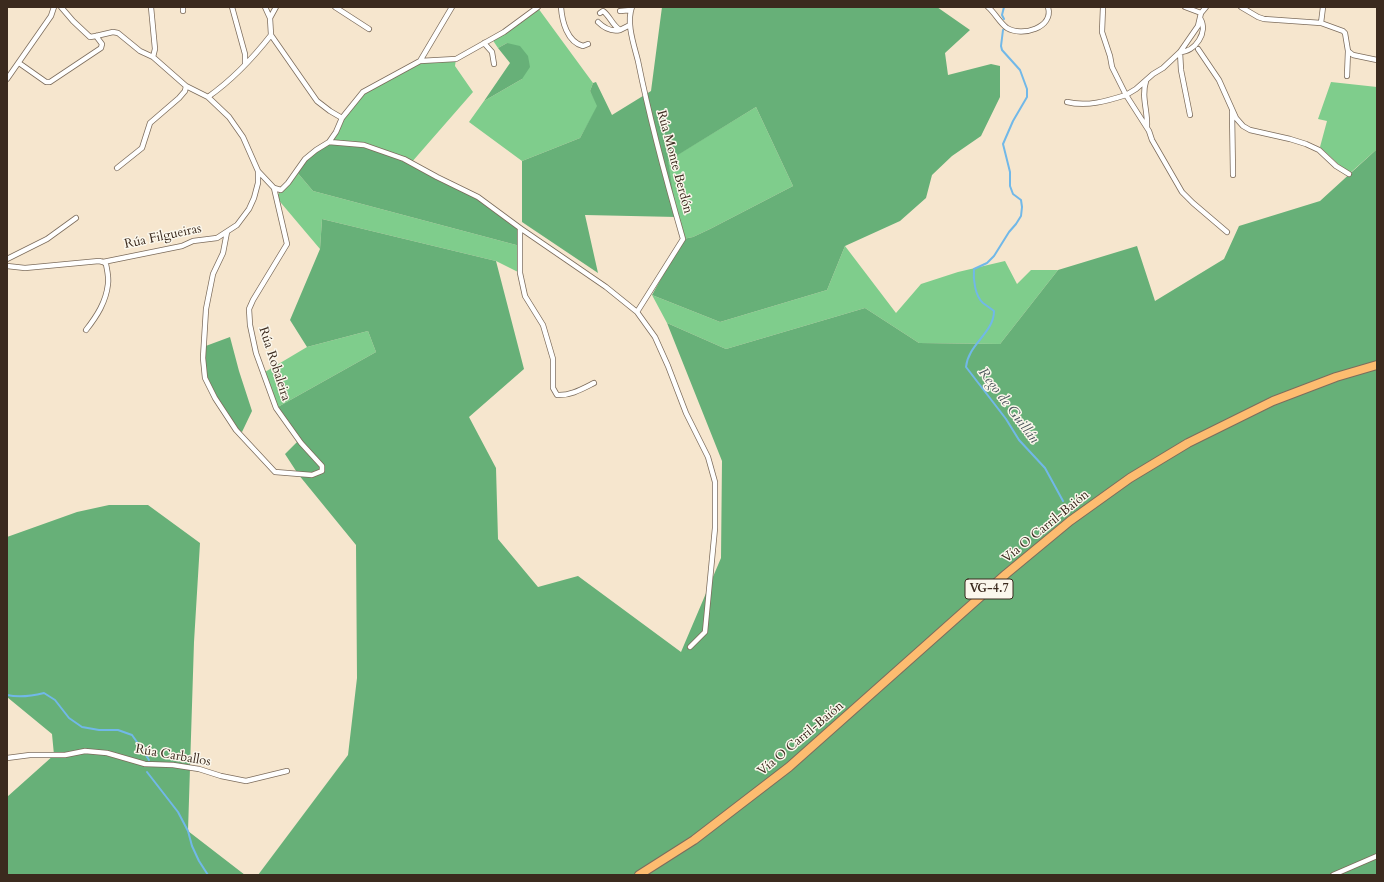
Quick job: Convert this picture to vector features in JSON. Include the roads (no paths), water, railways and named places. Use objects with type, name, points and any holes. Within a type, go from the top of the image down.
[{"type":"highway","name":"Vía O Carril-Baión","points":[[639,875],[694,840],[789,767],[1006,574],[1070,521],[1130,478],[1188,443],[1273,401],[1336,376],[1377,365]]},
{"type":"street","points":[[7,79],[51,16],[54,7]]},
{"type":"street","points":[[61,7],[90,37],[113,32],[118,33],[140,51],[153,57],[186,86],[208,97],[229,118],[243,137],[258,171],[274,188],[282,190],[305,159],[329,142],[336,132],[342,118],[363,92],[420,61],[456,59],[504,32],[538,7]]},
{"type":"street","points":[[151,7],[155,49],[153,57]]},
{"type":"street","points":[[232,7],[245,54],[245,63]]},
{"type":"street","points":[[265,7],[270,18],[271,35],[317,101],[342,118]]},
{"type":"street","points":[[270,18],[276,7]]},
{"type":"street","points":[[335,7],[369,28]]},
{"type":"street","points":[[420,61],[452,7]]},
{"type":"street","points":[[561,7],[562,22],[572,35],[575,43],[580,46],[588,44]]},
{"type":"street","points":[[988,7],[1006,27],[1020,32],[1044,24],[1049,17],[1048,7]]},
{"type":"street","points":[[1103,7],[1102,32],[1112,67],[1126,95],[1147,128],[1152,140],[1182,192],[1227,232]]},
{"type":"street","points":[[1180,52],[1195,48],[1200,40],[1203,28],[1201,16],[1186,7]]},
{"type":"street","points":[[1067,102],[1074,104],[1092,104],[1126,95],[1136,89],[1146,79],[1169,63],[1180,52],[1198,26],[1206,7]]},
{"type":"street","points":[[1241,7],[1264,19],[1321,23],[1339,29],[1345,33],[1348,51],[1347,76]]},
{"type":"street","points":[[1321,23],[1323,7]]},
{"type":"street","points":[[620,11],[632,9]]},
{"type":"street","name":"Rúa Monte Berdón","points":[[632,9],[630,26],[653,133],[683,239],[638,312]]},
{"type":"street","points":[[600,13],[605,13],[612,24],[620,30]]},
{"type":"street","points":[[598,22],[608,30],[615,31],[630,26]]},
{"type":"street","points":[[208,97],[233,77],[271,35]]},
{"type":"street","points":[[19,63],[46,82],[50,82],[101,48],[102,44],[96,36]]},
{"type":"street","points":[[1189,39],[1219,80],[1232,111],[1243,126],[1250,130],[1306,144],[1319,150],[1336,166],[1349,174]]},
{"type":"street","points":[[484,43],[492,52],[494,64]]},
{"type":"street","points":[[1348,51],[1353,55],[1377,60]]},
{"type":"street","points":[[1180,52],[1179,59],[1190,115]]},
{"type":"street","points":[[1146,79],[1144,87],[1144,104],[1147,128]]},
{"type":"street","points":[[117,168],[142,148],[150,124],[180,98],[185,92],[186,86]]},
{"type":"street","points":[[1232,111],[1233,175]]},
{"type":"street","points":[[329,142],[364,145],[404,159],[478,197],[520,228],[606,287],[638,312],[655,337],[686,413],[708,457],[715,482],[715,528],[705,632],[690,647]]},
{"type":"street","points":[[227,232],[236,225],[249,208],[254,198],[258,183],[258,171]]},
{"type":"street","name":"Rúa Robaleira","points":[[227,232],[223,253],[213,274],[206,309],[203,358],[205,378],[215,398],[236,430],[275,472],[312,475],[322,471],[322,466],[301,443],[276,408],[256,353],[250,325],[249,309],[253,300],[287,244],[274,188]]},
{"type":"street","points":[[7,259],[47,239],[76,218]]},
{"type":"street","points":[[520,228],[520,273],[525,296],[543,325],[553,359],[553,388],[557,395],[565,396],[594,383]]},
{"type":"street","name":"Rúa Filgueiras","points":[[7,266],[25,268],[99,261],[103,262],[182,246],[193,241],[217,238],[227,232]]},
{"type":"street","points":[[86,330],[99,314],[106,297],[109,282],[106,264],[103,262]]},
{"type":"street","name":"Rúa Carballos","points":[[7,758],[30,755],[65,755],[85,751],[107,753],[145,764],[172,765],[199,769],[221,776],[246,781],[287,771]]},
{"type":"street","points":[[1333,875],[1377,856]]},
{"type":"waterway","name":"Rego de Guillán","points":[[1004,7],[1002,15],[1004,19]]},
{"type":"waterway","name":"Rego de Guillán","points":[[1003,30],[1002,50],[1020,70],[1027,89],[1027,97],[1013,121],[1003,144],[1010,172],[1010,186],[1013,194],[1021,200],[1022,207],[1021,216],[994,256],[987,263],[974,269],[976,292],[980,300],[994,311],[990,326],[971,352],[966,367],[1006,419],[1019,440],[1045,468],[1063,501]]},
{"type":"waterway","points":[[7,695],[26,696],[44,693],[55,700],[69,718],[82,727],[99,730],[118,730],[132,735],[149,760]]},
{"type":"waterway","points":[[147,772],[178,812],[188,831],[192,846],[199,861],[208,875]]}]
